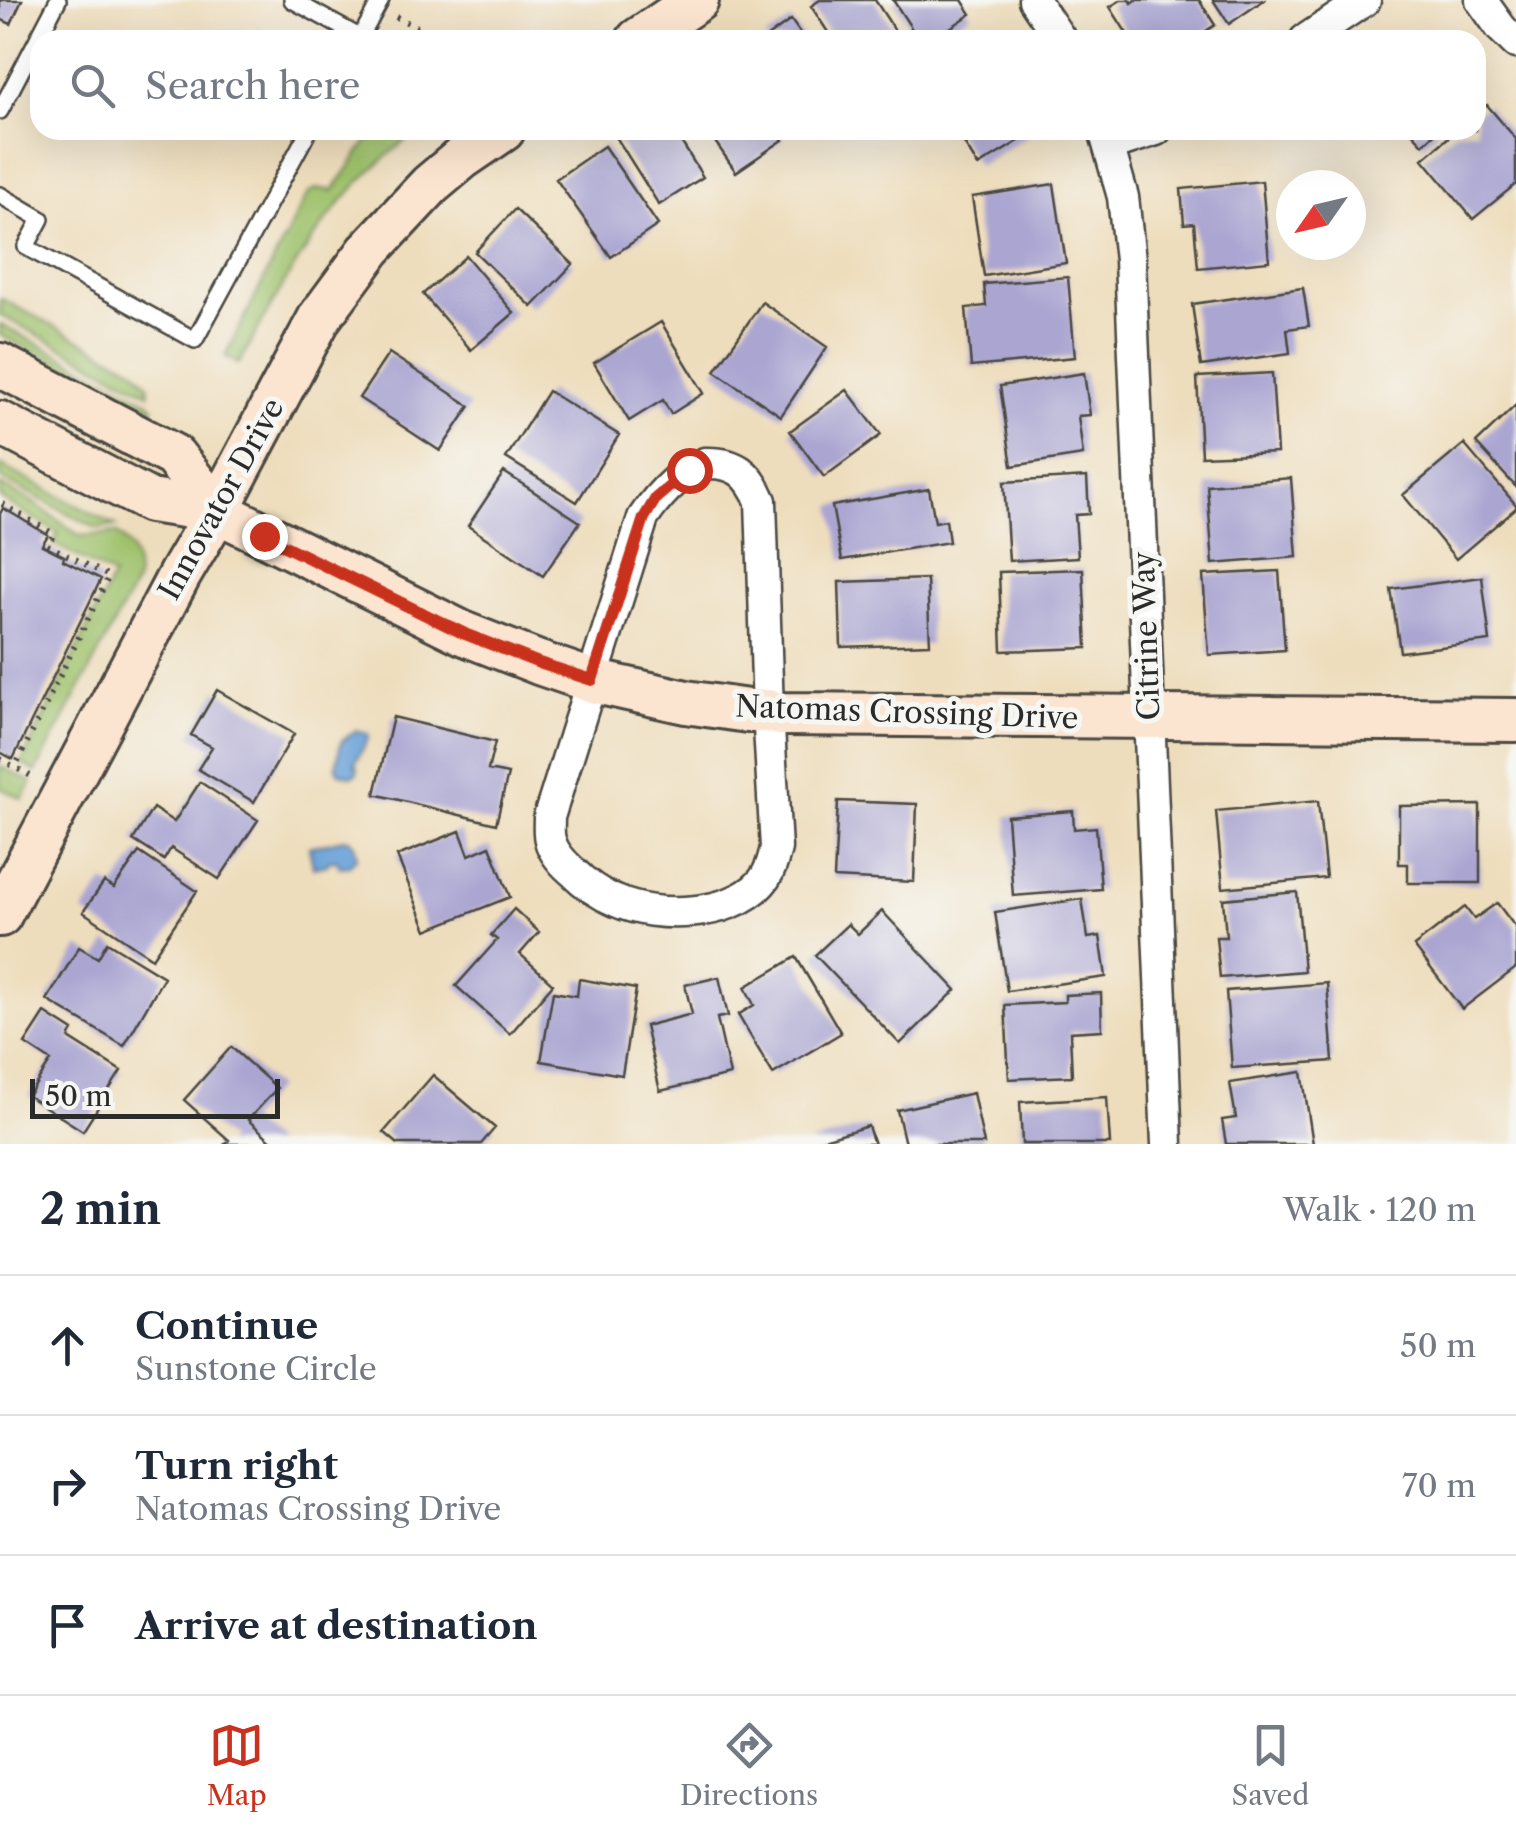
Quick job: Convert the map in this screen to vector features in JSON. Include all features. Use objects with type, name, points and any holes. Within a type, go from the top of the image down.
[{"type":"street","points":[[653,30],[697,0]]},
{"type":"street","points":[[1034,0],[1054,30]]},
{"type":"street","points":[[1320,30],[1365,0]]},
{"type":"street","points":[[1481,0],[1516,43]]},
{"type":"street","name":"Innovator Drive","points":[[0,915],[320,317],[371,248],[430,185],[480,140]]},
{"type":"street","name":"Citrine Way","points":[[1108,140],[1123,198],[1130,260],[1167,1144]]},
{"type":"street","name":"Natomas Crossing Drive","points":[[0,365],[174,456],[217,511]]},
{"type":"street","name":"Natomas Crossing Drive","points":[[0,424],[150,501],[217,511],[465,634],[592,680],[686,702],[781,714],[1516,720]]},
{"type":"street","points":[[722,462],[736,468],[753,482],[761,501],[776,848],[761,884],[704,911],[671,914],[617,902],[588,886],[561,860],[550,841],[549,817],[592,680],[644,518],[656,498],[689,470],[705,463],[722,462]]},
{"type":"lane","points":[[42,30],[58,0]]},
{"type":"lane","points":[[292,0],[345,30]]},
{"type":"lane","points":[[366,30],[379,3]]},
{"type":"lane","points":[[0,111],[30,54]]},
{"type":"lane","points":[[0,196],[41,219],[26,248],[194,340],[304,140]]},
{"type":"path","points":[[379,3],[427,30]]},
{"type":"path","points":[[1,505],[54,534],[47,544],[108,576],[15,767]]},
{"type":"path","points":[[0,759],[38,780]]},
{"type":"green space","points":[[368,140],[406,140],[359,182],[324,224],[293,269],[239,364],[225,356],[306,197],[318,189],[333,191]]},
{"type":"green space","points":[[0,298],[135,369],[148,384],[149,393],[0,315]]},
{"type":"green space","points":[[0,324],[149,402],[153,410],[0,335]]},
{"type":"green space","points":[[0,465],[116,526],[96,528],[0,478]]},
{"type":"green space","points":[[0,485],[31,501],[80,536],[116,533],[130,548],[136,565],[137,580],[36,772],[21,763],[113,576],[54,544],[58,533],[0,498]]},
{"type":"green space","points":[[0,766],[32,782],[23,799],[0,788]]},
{"type":"water","points":[[356,730],[369,736],[352,776],[340,773],[336,767],[341,742]]},
{"type":"water","points":[[347,838],[354,843],[357,858],[348,866],[340,867],[336,860],[330,860],[327,865],[313,867],[309,847]]},
{"type":"building","points":[[0,0],[22,0],[11,24],[0,19]]},
{"type":"building","points":[[820,0],[875,0],[894,30],[827,30],[811,6]]},
{"type":"building","points":[[893,0],[962,0],[971,14],[947,30],[912,30]]},
{"type":"building","points":[[1121,0],[1199,0],[1215,25],[1207,30],[1125,30],[1110,7]]},
{"type":"building","points":[[1213,0],[1264,0],[1229,24]]},
{"type":"building","points":[[791,20],[798,30],[777,30]]},
{"type":"building","points":[[1486,106],[1516,139],[1516,184],[1473,219],[1423,159],[1445,140],[1486,140]]},
{"type":"building","points":[[618,140],[680,140],[703,177],[659,205]]},
{"type":"building","points":[[714,140],[783,140],[736,172]]},
{"type":"building","points":[[962,140],[1021,140],[978,166]]},
{"type":"building","points":[[604,146],[658,225],[611,257],[556,179]]},
{"type":"building","points":[[1262,181],[1269,261],[1198,268],[1194,223],[1184,224],[1181,189]]},
{"type":"building","points":[[1054,184],[1066,263],[984,276],[972,197]]},
{"type":"building","points":[[515,209],[573,264],[532,307],[475,252]]},
{"type":"building","points":[[466,256],[514,313],[471,350],[423,294]]},
{"type":"building","points":[[1068,277],[1075,357],[971,367],[966,308],[986,306],[984,284]]},
{"type":"building","points":[[1303,288],[1309,326],[1287,329],[1290,353],[1201,366],[1192,304]]},
{"type":"building","points":[[762,302],[827,347],[781,416],[715,371]]},
{"type":"building","points":[[661,322],[704,393],[671,414],[663,400],[629,421],[594,363]]},
{"type":"building","points":[[389,353],[470,406],[440,451],[359,398]]},
{"type":"building","points":[[1084,373],[1090,415],[1078,416],[1083,455],[1012,466],[1000,386]]},
{"type":"building","points":[[1272,373],[1277,453],[1201,456],[1197,377]]},
{"type":"building","points":[[847,390],[881,435],[824,477],[790,431]]},
{"type":"building","points":[[548,391],[619,435],[577,502],[506,458]]},
{"type":"building","points":[[1516,405],[1516,487],[1476,443]]},
{"type":"building","points":[[1464,444],[1516,508],[1456,559],[1403,495]]},
{"type":"building","points":[[504,472],[580,522],[543,576],[468,526]]},
{"type":"building","points":[[1087,477],[1089,514],[1075,515],[1078,557],[1009,561],[1004,482]]},
{"type":"building","points":[[1291,478],[1297,557],[1213,564],[1207,485]]},
{"type":"building","points":[[929,489],[935,522],[946,520],[949,542],[842,560],[832,506]]},
{"type":"building","points":[[3,508],[48,535],[42,545],[101,579],[13,759],[0,752]]},
{"type":"building","points":[[1083,569],[1087,648],[1002,651],[999,572]]},
{"type":"building","points":[[1279,571],[1285,650],[1209,655],[1203,575]]},
{"type":"building","points":[[1482,577],[1490,641],[1400,652],[1391,589]]},
{"type":"building","points":[[927,579],[930,644],[841,647],[839,582]]},
{"type":"building","points":[[217,690],[294,734],[254,802],[198,769],[212,747],[191,735]]},
{"type":"building","points":[[393,717],[495,742],[488,770],[508,774],[496,824],[375,794]]},
{"type":"building","points":[[200,782],[258,820],[219,879],[171,848],[164,860],[133,840],[153,808],[174,822]]},
{"type":"building","points":[[838,801],[917,804],[914,882],[834,878]]},
{"type":"building","points":[[1318,801],[1326,878],[1223,888],[1216,811]]},
{"type":"building","points":[[1480,805],[1480,883],[1408,883],[1408,864],[1399,864],[1399,806]]},
{"type":"building","points":[[1073,811],[1074,829],[1096,827],[1101,889],[1013,896],[1007,816]]},
{"type":"building","points":[[460,831],[469,855],[490,846],[510,897],[427,930],[397,856]]},
{"type":"building","points":[[139,852],[197,891],[152,958],[83,912],[104,882],[114,888]]},
{"type":"building","points":[[1297,892],[1304,971],[1220,978],[1216,937],[1226,937],[1223,899]]},
{"type":"building","points":[[1082,899],[1088,938],[1100,936],[1106,977],[1007,991],[995,912]]},
{"type":"building","points":[[1497,903],[1516,928],[1516,968],[1462,1009],[1414,946],[1465,907],[1474,919]]},
{"type":"building","points":[[514,909],[539,932],[520,954],[553,984],[510,1034],[456,986],[497,940],[491,935]]},
{"type":"building","points":[[882,911],[956,990],[900,1044],[815,955],[848,924],[858,934]]},
{"type":"building","points":[[107,942],[164,977],[124,1046],[47,1000],[79,947],[98,958]]},
{"type":"building","points":[[796,957],[841,1033],[773,1074],[738,1015],[754,1005],[745,987]]},
{"type":"building","points":[[719,977],[728,1016],[717,1018],[730,1075],[660,1091],[645,1026],[692,1014],[685,985]]},
{"type":"building","points":[[579,979],[636,989],[622,1075],[541,1061],[553,992],[577,996]]},
{"type":"building","points":[[1327,983],[1333,1061],[1232,1068],[1226,991]]},
{"type":"building","points":[[1101,993],[1102,1030],[1070,1032],[1072,1076],[1009,1079],[1005,1005],[1065,1002],[1065,995]]},
{"type":"building","points":[[45,1013],[73,1031],[69,1038],[121,1071],[83,1131],[28,1096],[51,1061],[25,1044]]},
{"type":"building","points":[[231,1047],[277,1088],[248,1120],[275,1144],[225,1144],[229,1140],[184,1100]]},
{"type":"building","points":[[1302,1072],[1313,1144],[1226,1144],[1222,1120],[1236,1118],[1230,1083]]},
{"type":"building","points":[[433,1075],[495,1128],[481,1144],[398,1144],[384,1132]]},
{"type":"building","points":[[973,1093],[984,1144],[905,1144],[897,1110]]},
{"type":"building","points":[[1107,1097],[1110,1144],[1022,1144],[1020,1102]]},
{"type":"building","points":[[868,1126],[874,1144],[810,1144],[810,1143]]},
{"type":"route","points":[[264,536],[465,634],[592,680],[644,518],[656,498],[689,470]]}]
